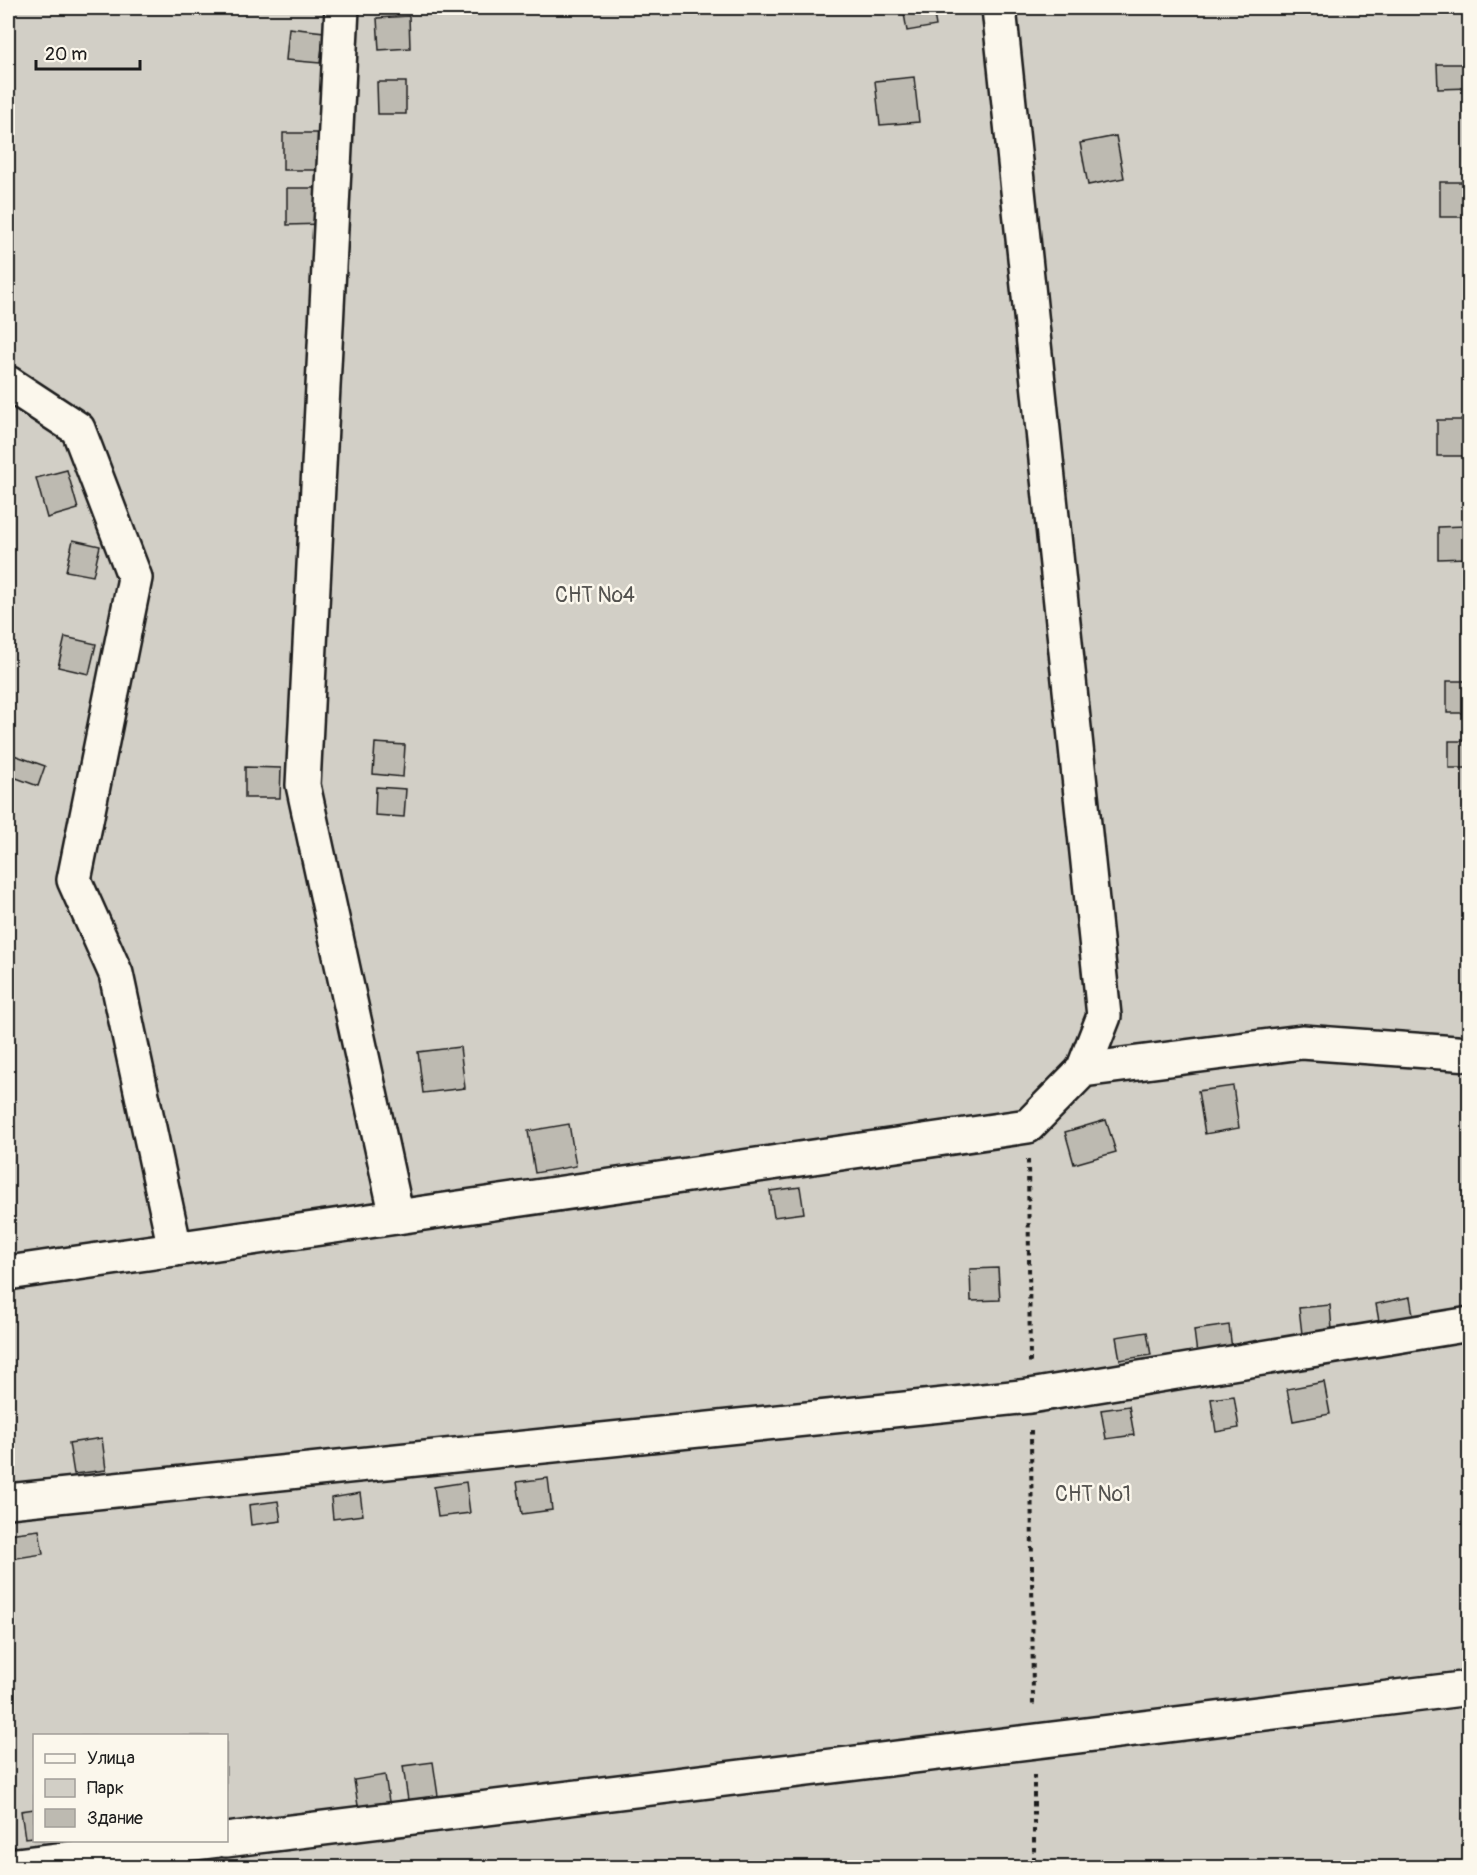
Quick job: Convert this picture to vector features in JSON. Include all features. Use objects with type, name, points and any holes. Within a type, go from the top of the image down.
[{"type":"street","points":[[342,8],[303,785],[397,1217]]},
{"type":"street","points":[[8,1273],[1028,1126],[1083,1070],[1104,1016],[999,8]]},
{"type":"street","points":[[8,383],[78,429],[135,578],[74,880],[116,974],[175,1249]]},
{"type":"street","points":[[1083,1070],[1302,1042],[1470,1054]]},
{"type":"street","points":[[8,1501],[1030,1396],[1470,1324]]},
{"type":"street","points":[[228,1839],[1470,1688]]},
{"type":"street","points":[[8,1866],[202,1842]]},
{"type":"path","points":[[1028,1126],[1035,1868]]},
{"type":"green space","name":"СНТ №4","points":[[8,8],[1469,8],[1469,1867],[8,1868]]},
{"type":"building","points":[[903,8],[933,8],[936,26],[907,31]]},
{"type":"building","points":[[1445,8],[1470,8],[1470,14],[1445,14]]},
{"type":"building","points":[[409,16],[410,48],[379,50],[377,18]]},
{"type":"building","points":[[289,28],[324,32],[320,63],[286,60]]},
{"type":"building","points":[[1437,64],[1470,64],[1470,88],[1438,89]]},
{"type":"building","points":[[914,77],[919,122],[880,125],[875,81]]},
{"type":"building","points":[[377,82],[406,82],[406,114],[378,114]]},
{"type":"building","points":[[283,133],[325,133],[326,170],[283,170]]},
{"type":"building","points":[[1116,136],[1124,178],[1088,185],[1080,143]]},
{"type":"building","points":[[1440,182],[1468,182],[1468,217],[1440,217]]},
{"type":"building","points":[[287,188],[323,188],[323,224],[287,225]]},
{"type":"building","points":[[1437,420],[1467,420],[1468,456],[1437,456]]},
{"type":"building","points":[[67,470],[78,509],[47,518],[36,478]]},
{"type":"building","points":[[1465,526],[1466,558],[1438,559],[1438,527]]},
{"type":"building","points":[[73,540],[100,546],[93,576],[66,571]]},
{"type":"building","points":[[65,637],[96,644],[89,674],[58,667]]},
{"type":"building","points":[[1447,681],[1470,681],[1470,713],[1447,713]]},
{"type":"building","points":[[1449,741],[1470,741],[1470,768],[1449,768]]},
{"type":"building","points":[[375,743],[405,745],[403,777],[373,774]]},
{"type":"building","points":[[11,754],[45,766],[38,786],[8,775]]},
{"type":"building","points":[[245,767],[281,768],[280,798],[245,798]]},
{"type":"building","points":[[376,787],[406,789],[404,817],[375,815]]},
{"type":"building","points":[[460,1047],[465,1088],[423,1093],[418,1052]]},
{"type":"building","points":[[1233,1086],[1239,1128],[1205,1134],[1198,1091]]},
{"type":"building","points":[[1106,1120],[1116,1152],[1074,1164],[1065,1132]]},
{"type":"building","points":[[569,1124],[576,1166],[535,1173],[528,1131]]},
{"type":"building","points":[[800,1187],[804,1213],[774,1217],[770,1191]]},
{"type":"building","points":[[998,1268],[1000,1300],[971,1301],[970,1269]]},
{"type":"building","points":[[1410,1297],[1414,1321],[1380,1327],[1376,1304]]},
{"type":"building","points":[[1330,1305],[1332,1330],[1302,1334],[1299,1308]]},
{"type":"building","points":[[1229,1325],[1232,1349],[1197,1354],[1194,1330]]},
{"type":"building","points":[[1147,1332],[1151,1355],[1120,1360],[1116,1337]]},
{"type":"building","points":[[1324,1382],[1330,1414],[1293,1421],[1287,1389]]},
{"type":"building","points":[[1234,1396],[1239,1428],[1216,1432],[1211,1399]]},
{"type":"building","points":[[1129,1406],[1134,1435],[1106,1439],[1101,1410]]},
{"type":"building","points":[[102,1438],[106,1470],[74,1474],[69,1443]]},
{"type":"building","points":[[548,1478],[552,1510],[522,1514],[517,1482]]},
{"type":"building","points":[[466,1482],[470,1513],[438,1517],[434,1487]]},
{"type":"building","points":[[360,1493],[363,1515],[333,1519],[331,1498]]},
{"type":"building","points":[[278,1501],[281,1521],[251,1525],[249,1505]]},
{"type":"building","points":[[39,1530],[43,1554],[11,1559],[8,1534]]},
{"type":"building","points":[[433,1762],[438,1796],[408,1800],[403,1766]]},
{"type":"building","points":[[385,1775],[390,1808],[359,1812],[354,1780]]},
{"type":"building","points":[[33,1809],[33,1837],[25,1838],[21,1811]]},
{"type":"park label","name":"СНТ №1","points":[[1093,1494]]}]
